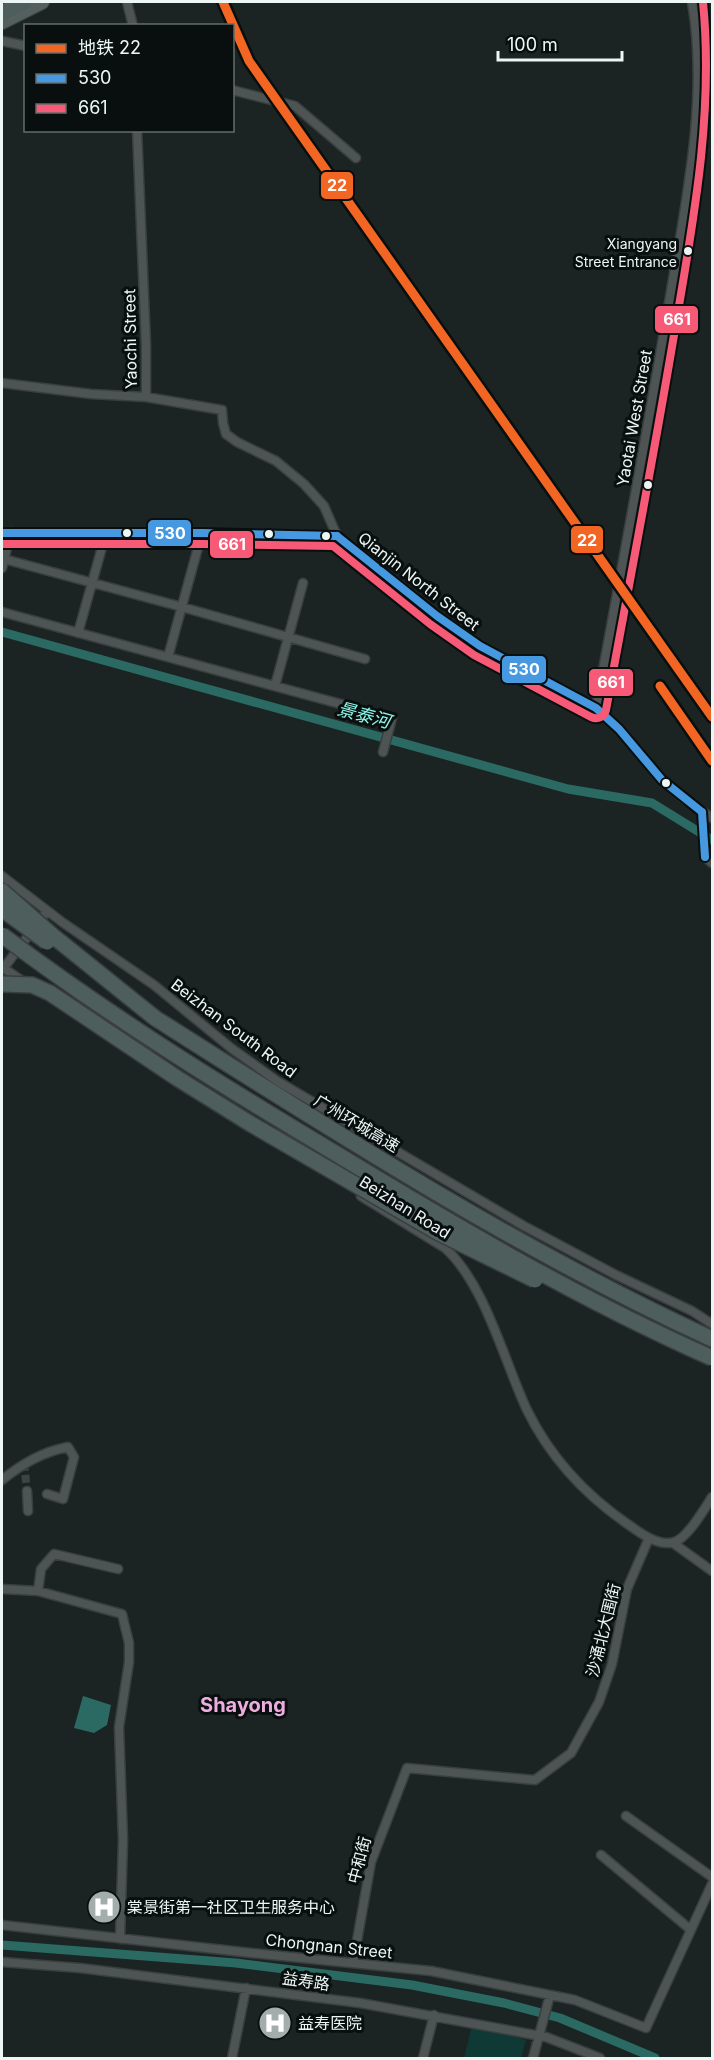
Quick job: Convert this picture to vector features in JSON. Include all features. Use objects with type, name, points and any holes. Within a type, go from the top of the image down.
[{"type":"highway","points":[[2,13],[24,2]]},
{"type":"highway","points":[[2,891],[53,936],[155,1018]]},
{"type":"highway","name":"广州环城高速","points":[[2,909],[155,1018],[312,1117],[456,1204],[609,1288],[712,1339]]},
{"type":"highway","points":[[2,935],[45,968],[188,1064],[271,1116],[494,1247],[654,1332]]},
{"type":"highway","points":[[2,972],[50,993],[223,1107],[429,1227],[498,1263],[712,1358]]},
{"type":"main road","points":[[2,22],[42,2]]},
{"type":"street","points":[[127,2],[132,24]]},
{"type":"street","name":"Yaotai West Street","points":[[596,708],[657,382],[692,159],[696,105],[696,43],[692,2]]},
{"type":"street","points":[[2,41],[24,45]]},
{"type":"street","points":[[234,91],[295,106],[356,158]]},
{"type":"street","name":"Yaochi Street","points":[[137,132],[146,397],[222,410],[226,434],[237,442],[276,461],[304,484],[324,506],[337,536]]},
{"type":"street","points":[[2,383],[91,394],[146,397]]},
{"type":"street","points":[[337,536],[106,532],[6,533],[3,564],[92,582],[365,659]]},
{"type":"street","points":[[78,633],[106,532]]},
{"type":"street","points":[[168,657],[202,533]]},
{"type":"street","name":"Qianjin North Street","points":[[337,536],[437,616],[480,646],[596,708],[619,729],[662,780],[712,818]]},
{"type":"street","points":[[275,686],[303,583]]},
{"type":"street","points":[[2,612],[392,718],[383,752]]},
{"type":"street","points":[[702,812],[705,857],[712,863]]},
{"type":"street","name":"Beizhan South Road","points":[[2,876],[46,911],[137,973],[231,1048],[299,1094],[525,1226],[616,1275],[692,1311],[712,1324]]},
{"type":"street","points":[[2,972],[46,911]]},
{"type":"street","name":"Beizhan Road","points":[[2,972],[186,1090],[334,1179],[450,1253],[466,1272],[492,1325],[527,1410],[551,1449],[574,1480],[622,1521],[649,1538],[673,1543]]},
{"type":"street","points":[[2,1480],[24,1463],[52,1450],[68,1447],[74,1457],[63,1499],[47,1494]]},
{"type":"street","points":[[27,1491],[28,1511]]},
{"type":"street","points":[[712,1497],[682,1538],[673,1543],[712,1571]]},
{"type":"street","name":"沙涌北大围街","points":[[407,1768],[535,1780],[571,1753],[599,1702],[612,1664],[627,1589],[649,1538]]},
{"type":"street","points":[[38,1591],[41,1569],[54,1554],[118,1569]]},
{"type":"street","points":[[2,1589],[38,1591],[122,1614],[129,1643],[129,1662],[119,1727],[123,1840],[120,1939]]},
{"type":"street","name":"中和街","points":[[353,1964],[371,1863],[407,1768]]},
{"type":"street","points":[[626,1816],[712,1877]]},
{"type":"street","points":[[601,1855],[691,1930],[712,1884]]},
{"type":"street","name":"Chongnan Street","points":[[2,1925],[431,1971],[575,2000],[646,2028],[691,1930]]},
{"type":"street","name":"益寿路","points":[[2,1962],[80,1968],[246,1988],[434,2016],[546,2037],[600,2058]]},
{"type":"street","points":[[232,2058],[246,1988]]},
{"type":"street","points":[[533,2058],[550,1995]]},
{"type":"street","points":[[423,2058],[434,2016]]},
{"type":"shaded area","points":[[83,1696],[111,1705],[107,1725],[94,1733],[74,1728]]},
{"type":"shaded area","points":[[472,2026],[526,2040],[521,2058],[464,2058]]},
{"type":"waterway","name":"景泰河","points":[[2,632],[568,789],[652,803],[712,840]]},
{"type":"waterway","points":[[2,1945],[236,1963],[412,1985],[504,2003],[560,2018],[655,2058]]},
{"type":"tunnel","points":[[24,1463],[27,1491]]},
{"type":"metro line","name":"22","points":[[223,2],[233,24]]},
{"type":"metro line","name":"22","points":[[234,27],[249,61],[712,717]]},
{"type":"metro line","name":"22","points":[[660,686],[712,761]]},
{"type":"transit line","name":"661","points":[[2,544],[333,546],[430,624],[474,655],[591,717],[602,716],[606,710],[649,476],[700,169],[706,86],[703,2]]},
{"type":"transit line","name":"530","points":[[2,533],[337,536]]},
{"type":"transit line","name":"530","points":[[337,536],[437,616],[480,646],[596,708],[619,729],[662,780],[702,812]]},
{"type":"transit line","name":"530","points":[[702,812],[705,857]]},
{"type":"place","name":"Xiangyang Street Entrance","points":[[688,251]]},
{"type":"place","name":"棠景街第一社区卫生服务中心","points":[[104,1907]]},
{"type":"place","name":"益寿医院","points":[[275,2023]]},
{"type":"district","name":"Shayong","points":[[243,1705]]}]
